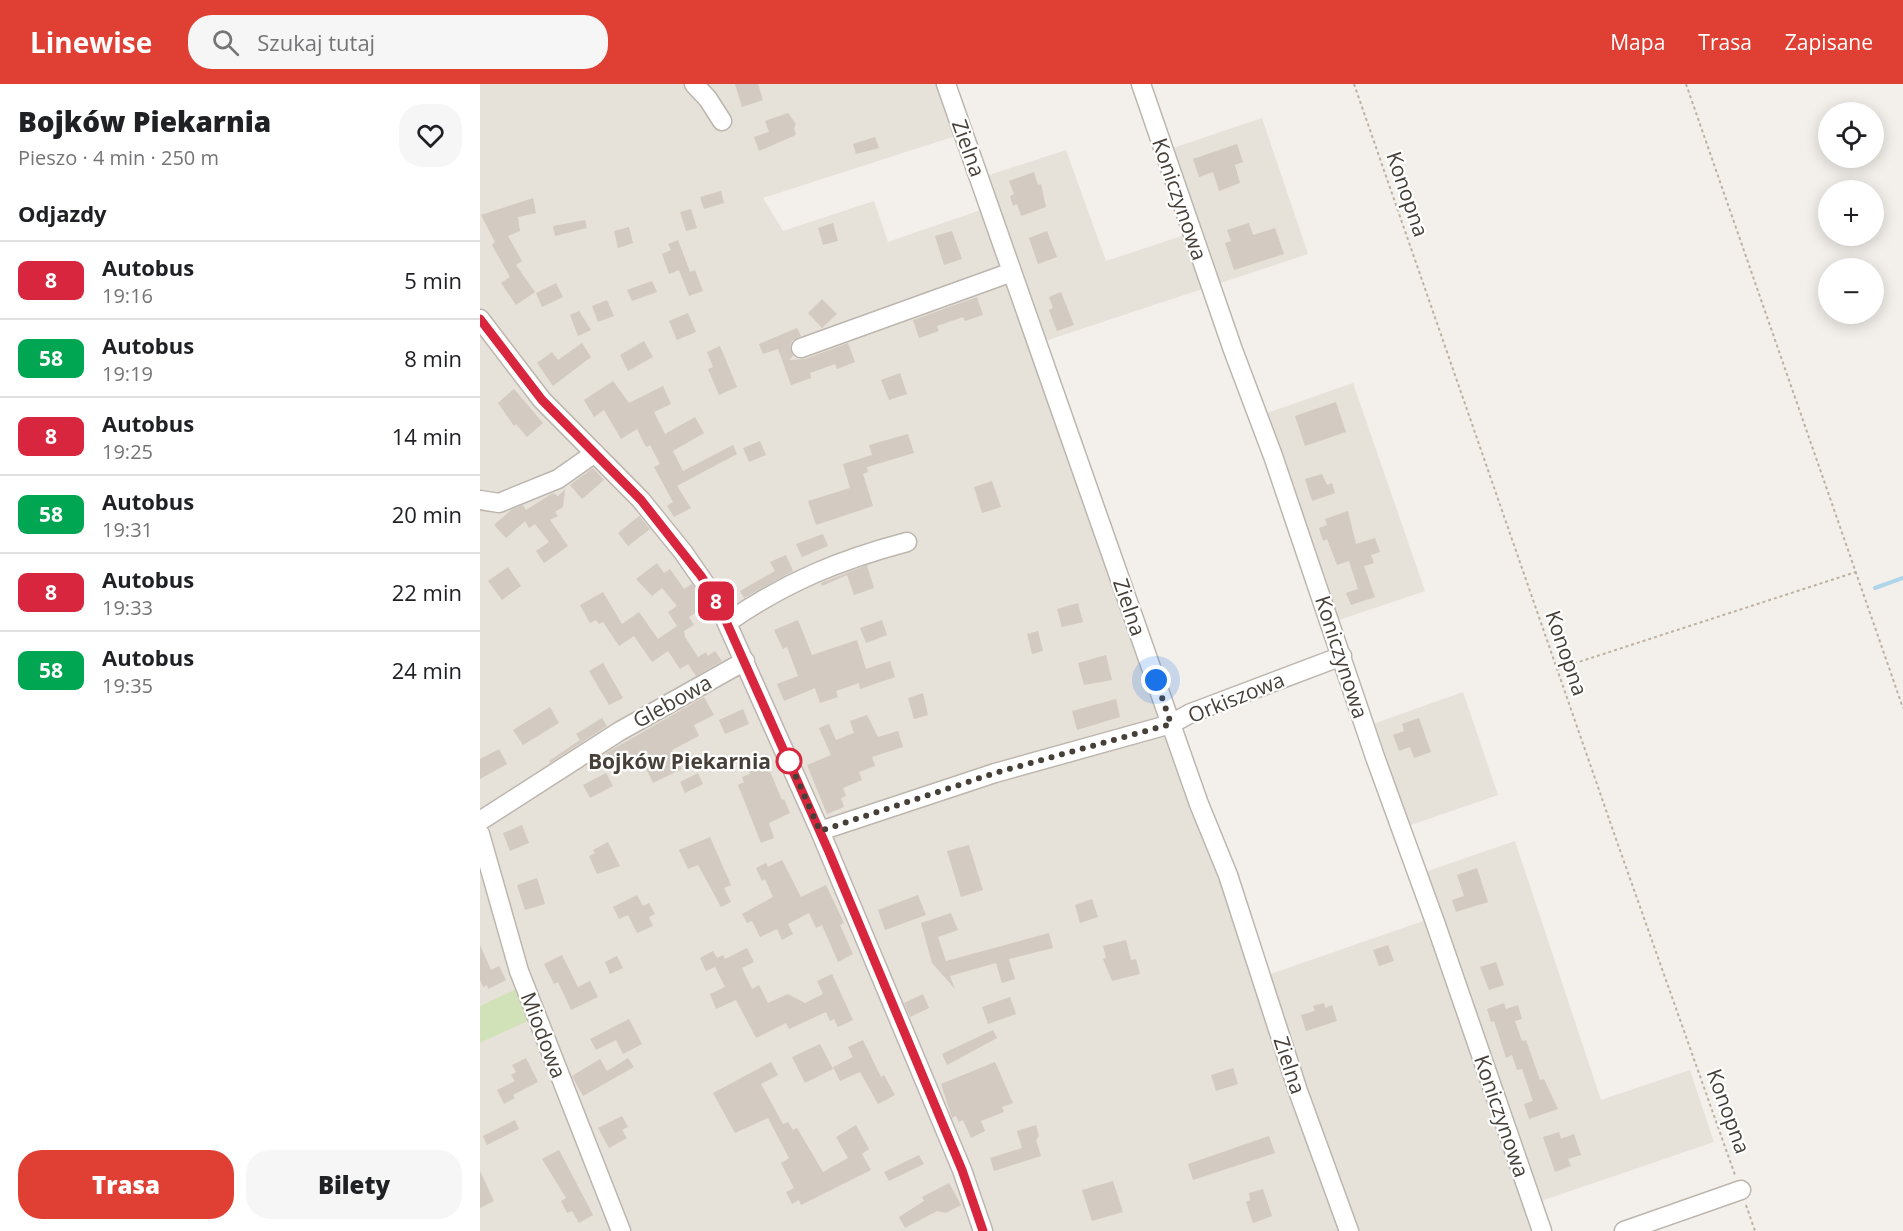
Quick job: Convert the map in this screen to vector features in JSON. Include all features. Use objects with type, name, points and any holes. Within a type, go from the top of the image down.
[{"type":"street","points":[[694,84],[708,99],[722,121]]},
{"type":"street","name":"Zielna","points":[[946,84],[1199,804],[1228,875],[1298,1091],[1350,1231]]},
{"type":"street","name":"Koniczynowa","points":[[1141,84],[1542,1231]]},
{"type":"street","points":[[801,348],[1012,272]]},
{"type":"street","points":[[480,319],[542,400],[618,474],[682,552],[701,576],[728,622],[820,831],[962,1170],[983,1231]]},
{"type":"street","points":[[480,500],[499,503],[558,479],[595,453]]},
{"type":"street","points":[[728,622],[763,599],[822,568],[907,542]]},
{"type":"street","name":"Orkiszowa","points":[[820,831],[995,773],[1171,724],[1191,713],[1342,656]]},
{"type":"street","name":"Glebowa","points":[[480,822],[620,730],[745,661]]},
{"type":"street","name":"Miodowa","points":[[480,834],[519,971],[621,1231]]},
{"type":"street","points":[[1624,1231],[1741,1190]]},
{"type":"path","name":"Konopna","points":[[1354,84],[1755,1231]]},
{"type":"path","points":[[1686,84],[1903,708]]},
{"type":"path","points":[[1557,669],[1856,572]]},
{"type":"shaded area","points":[[480,84],[954,84],[971,131],[763,198],[783,231],[874,201],[888,242],[995,205],[986,176],[1066,150],[1106,261],[1194,232],[1167,150],[1262,118],[1308,254],[1045,341],[1268,975],[1426,920],[1250,419],[1353,383],[1425,591],[1339,620],[1373,724],[1463,692],[1498,795],[1408,826],[1425,872],[1515,841],[1601,1100],[1690,1070],[1714,1142],[1541,1201],[1551,1231],[480,1231],[480,1043],[528,1021],[516,989],[480,1006]]},
{"type":"green space","points":[[516,989],[528,1021],[480,1043],[480,1006]]},
{"type":"building","points":[[735,84],[758,84],[763,100],[742,107]]},
{"type":"building","points":[[788,113],[796,124],[794,128],[796,135],[759,151],[754,137],[769,132],[765,121]]},
{"type":"building","points":[[875,137],[879,148],[856,154],[853,144]]},
{"type":"building","points":[[1237,144],[1243,162],[1235,165],[1240,183],[1219,191],[1213,172],[1199,177],[1193,159]]},
{"type":"building","points":[[1034,172],[1038,185],[1041,184],[1046,207],[1021,216],[1017,204],[1013,206],[1010,196],[1014,194],[1009,181]]},
{"type":"building","points":[[721,191],[724,203],[704,209],[700,197]]},
{"type":"building","points":[[533,198],[536,213],[518,217],[520,231],[508,236],[522,261],[516,265],[535,292],[516,305],[501,283],[510,277],[492,245],[495,242],[481,215]]},
{"type":"building","points":[[691,209],[697,228],[686,231],[680,212]]},
{"type":"building","points":[[585,220],[587,228],[555,236],[553,226]]},
{"type":"building","points":[[833,223],[838,241],[823,245],[818,228]]},
{"type":"building","points":[[1249,223],[1253,235],[1275,228],[1284,254],[1234,270],[1225,243],[1231,241],[1227,230]]},
{"type":"building","points":[[629,227],[633,243],[618,248],[614,231]]},
{"type":"building","points":[[952,231],[962,259],[944,265],[935,236]]},
{"type":"building","points":[[1047,231],[1057,257],[1038,264],[1029,238]]},
{"type":"building","points":[[678,240],[690,272],[695,270],[703,291],[689,296],[679,270],[669,274],[662,254],[671,250],[668,244]]},
{"type":"building","points":[[652,281],[657,292],[632,301],[627,290]]},
{"type":"building","points":[[556,283],[563,297],[542,307],[536,293]]},
{"type":"building","points":[[1061,292],[1074,325],[1057,331],[1049,310],[1053,308],[1049,297]]},
{"type":"building","points":[[977,297],[983,315],[965,321],[963,317],[937,326],[939,331],[919,338],[913,320]]},
{"type":"building","points":[[822,299],[837,314],[822,328],[808,313]]},
{"type":"building","points":[[607,300],[614,316],[598,322],[592,306]]},
{"type":"building","points":[[579,311],[591,330],[578,336],[570,315]]},
{"type":"building","points":[[688,313],[696,332],[677,340],[669,321]]},
{"type":"building","points":[[797,328],[801,336],[792,341],[790,347],[793,356],[789,360],[805,359],[848,343],[855,362],[837,369],[835,364],[810,373],[811,378],[791,385],[778,349],[763,354],[759,344]]},
{"type":"building","points":[[644,341],[653,357],[628,371],[620,355]]},
{"type":"building","points":[[582,343],[591,357],[553,386],[537,363],[552,352],[558,360]]},
{"type":"building","points":[[720,346],[737,387],[719,395],[708,369],[713,367],[707,352]]},
{"type":"building","points":[[900,373],[907,394],[889,400],[881,380]]},
{"type":"building","points":[[613,381],[629,403],[663,386],[671,404],[654,412],[665,434],[695,417],[704,433],[673,451],[683,471],[733,445],[737,454],[677,486],[691,508],[674,517],[667,506],[673,502],[654,467],[660,464],[650,445],[646,447],[637,429],[621,439],[604,410],[594,417],[584,400]]},
{"type":"building","points":[[514,389],[543,423],[527,437],[516,424],[514,426],[498,403]]},
{"type":"building","points":[[1336,402],[1346,432],[1305,446],[1295,416]]},
{"type":"building","points":[[908,434],[914,453],[867,467],[868,472],[863,474],[873,506],[816,525],[808,501],[850,488],[843,464],[872,455],[869,445]]},
{"type":"building","points":[[760,441],[766,455],[749,462],[743,448]]},
{"type":"building","points":[[593,468],[604,480],[582,499],[570,485]]},
{"type":"building","points":[[1322,474],[1327,485],[1332,483],[1335,493],[1312,501],[1305,479]]},
{"type":"building","points":[[992,481],[1001,507],[982,513],[974,487]]},
{"type":"building","points":[[565,489],[563,507],[555,512],[558,516],[550,520],[568,546],[544,563],[536,551],[549,542],[535,524],[529,528],[525,521],[506,538],[494,525],[511,510],[523,505],[526,510],[553,493],[558,496]]},
{"type":"building","points":[[1348,511],[1356,544],[1375,538],[1380,552],[1371,555],[1374,563],[1364,566],[1375,597],[1351,605],[1346,593],[1358,589],[1349,561],[1337,565],[1327,539],[1323,541],[1319,528],[1327,525],[1325,519]]},
{"type":"building","points":[[639,516],[650,529],[628,546],[618,533]]},
{"type":"building","points":[[823,534],[828,546],[802,557],[796,544]]},
{"type":"building","points":[[786,555],[793,571],[744,598],[740,591],[775,571],[770,562]]},
{"type":"building","points":[[657,563],[664,573],[670,569],[684,589],[692,584],[707,606],[689,617],[694,625],[684,631],[685,637],[698,657],[706,652],[708,656],[715,651],[722,661],[696,676],[688,664],[680,669],[668,651],[652,662],[634,636],[619,646],[603,622],[599,624],[596,620],[590,623],[580,605],[603,592],[622,624],[639,612],[658,639],[677,626],[668,612],[677,606],[662,588],[652,596],[636,579]]},
{"type":"building","points":[[867,565],[874,588],[854,595],[847,575],[822,586],[821,583]]},
{"type":"building","points":[[508,567],[521,586],[502,600],[488,581]]},
{"type":"building","points":[[1078,603],[1083,622],[1062,627],[1057,609]]},
{"type":"building","points":[[798,620],[812,655],[857,640],[866,669],[890,661],[895,677],[860,689],[859,683],[836,691],[838,697],[820,703],[815,688],[784,701],[777,684],[798,676],[787,647],[783,649],[774,630]]},
{"type":"building","points":[[882,620],[887,635],[866,643],[860,628]]},
{"type":"building","points":[[1038,631],[1043,651],[1032,654],[1027,634]]},
{"type":"building","points":[[1106,655],[1112,680],[1084,685],[1078,663]]},
{"type":"building","points":[[603,663],[623,698],[609,705],[589,671]]},
{"type":"building","points":[[923,693],[928,715],[914,719],[908,698]]},
{"type":"building","points":[[704,697],[714,715],[694,725],[699,736],[672,750],[682,769],[653,783],[640,756],[614,769],[606,753]]},
{"type":"building","points":[[1116,699],[1120,717],[1077,730],[1072,711]]},
{"type":"building","points":[[550,707],[559,723],[523,745],[513,730]]},
{"type":"building","points":[[743,709],[749,724],[725,734],[719,720]]},
{"type":"building","points":[[867,715],[878,737],[898,731],[903,747],[872,757],[875,766],[859,772],[862,780],[843,788],[846,796],[841,798],[844,807],[827,814],[807,765],[831,755],[819,728],[829,724],[836,740],[854,733],[850,721]]},
{"type":"building","points":[[602,718],[607,726],[550,763],[549,761],[580,740],[576,734]]},
{"type":"building","points":[[1419,718],[1431,752],[1414,758],[1410,747],[1399,751],[1393,735],[1404,731],[1402,724]]},
{"type":"building","points":[[499,749],[507,764],[480,779],[480,759]]},
{"type":"building","points":[[764,757],[790,813],[769,823],[774,838],[761,843],[738,785],[744,782],[742,777],[750,774],[746,765]]},
{"type":"building","points":[[606,773],[613,786],[590,798],[583,785]]},
{"type":"building","points":[[698,773],[703,784],[685,793],[680,782]]},
{"type":"building","points":[[522,825],[529,843],[510,851],[503,833]]},
{"type":"building","points":[[710,837],[731,885],[724,888],[731,902],[721,907],[698,865],[688,869],[679,850]]},
{"type":"building","points":[[608,842],[620,866],[597,874],[589,856],[595,853],[593,850]]},
{"type":"building","points":[[969,845],[983,890],[961,897],[947,851]]},
{"type":"building","points":[[782,860],[801,897],[826,885],[844,923],[840,925],[853,954],[838,962],[822,925],[816,928],[809,913],[788,924],[793,934],[782,940],[777,929],[760,937],[752,921],[747,923],[742,914],[773,897],[765,879],[762,881],[756,868],[766,863],[768,867]]},
{"type":"building","points":[[1477,868],[1488,902],[1456,912],[1452,900],[1464,896],[1457,875]]},
{"type":"building","points":[[537,878],[545,904],[525,910],[517,885]]},
{"type":"building","points":[[637,895],[643,906],[649,903],[655,914],[649,917],[653,926],[637,933],[628,915],[619,919],[613,907]]},
{"type":"building","points":[[918,895],[926,915],[885,930],[878,910]]},
{"type":"building","points":[[1092,899],[1098,917],[1080,923],[1075,905]]},
{"type":"building","points":[[951,913],[958,930],[938,937],[946,961],[1049,933],[1053,948],[1009,959],[1015,979],[1002,983],[996,963],[950,976],[955,989],[932,963],[921,923]]},
{"type":"building","points":[[1126,940],[1131,960],[1136,959],[1140,974],[1112,981],[1103,959],[1106,958],[1103,946]]},
{"type":"building","points":[[480,945],[491,970],[499,966],[506,980],[488,989],[487,985],[483,987],[480,980]]},
{"type":"building","points":[[1388,945],[1394,961],[1379,966],[1373,950]]},
{"type":"building","points":[[747,948],[754,962],[742,968],[752,989],[759,985],[768,1003],[788,994],[805,1003],[823,994],[817,981],[832,974],[853,1020],[838,1027],[834,1019],[830,1021],[826,1012],[789,1029],[786,1023],[756,1038],[736,1000],[716,1009],[710,994],[725,987],[715,967],[706,971],[700,958],[713,951],[717,958],[723,955],[725,959]]},
{"type":"building","points":[[562,955],[578,987],[590,981],[598,997],[571,1010],[558,982],[554,984],[544,964]]},
{"type":"building","points":[[617,956],[623,968],[610,974],[605,962]]},
{"type":"building","points":[[1496,962],[1504,985],[1489,990],[1480,967]]},
{"type":"building","points":[[923,994],[929,1008],[910,1017],[904,1003]]},
{"type":"building","points":[[1010,997],[1016,1014],[988,1024],[982,1007]]},
{"type":"building","points":[[1324,1003],[1325,1008],[1332,1005],[1337,1021],[1306,1031],[1301,1015],[1315,1011],[1313,1006]]},
{"type":"building","points":[[1504,1003],[1506,1009],[1518,1005],[1522,1019],[1515,1021],[1522,1041],[1526,1040],[1540,1080],[1544,1079],[1558,1109],[1529,1119],[1524,1104],[1533,1101],[1522,1069],[1517,1070],[1512,1055],[1506,1058],[1494,1021],[1491,1022],[1487,1009]]},
{"type":"building","points":[[629,1019],[642,1044],[623,1054],[616,1040],[596,1050],[590,1039]]},
{"type":"building","points":[[993,1030],[997,1038],[947,1065],[942,1054]]},
{"type":"building","points":[[863,1040],[881,1077],[884,1075],[895,1095],[878,1104],[860,1072],[840,1081],[833,1067],[853,1057],[848,1047]]},
{"type":"building","points":[[820,1044],[833,1069],[805,1083],[792,1057]]},
{"type":"building","points":[[526,1058],[538,1082],[513,1095],[515,1098],[504,1104],[497,1090],[515,1081],[511,1075],[516,1072],[512,1065]]},
{"type":"building","points":[[628,1058],[634,1067],[583,1096],[572,1076],[600,1059],[607,1071]]},
{"type":"building","points":[[771,1062],[778,1075],[761,1084],[783,1124],[788,1122],[793,1130],[797,1128],[823,1172],[848,1158],[836,1137],[856,1125],[869,1149],[862,1154],[871,1170],[801,1205],[799,1200],[792,1204],[786,1192],[794,1188],[781,1163],[789,1158],[768,1118],[735,1133],[713,1093]]},
{"type":"building","points":[[995,1062],[1013,1103],[1002,1107],[1004,1112],[981,1121],[985,1131],[971,1138],[963,1120],[959,1122],[956,1116],[952,1118],[941,1084]]},
{"type":"building","points":[[1233,1068],[1238,1084],[1216,1091],[1211,1075]]},
{"type":"building","points":[[622,1116],[628,1127],[622,1130],[627,1138],[609,1148],[598,1128]]},
{"type":"building","points":[[515,1120],[519,1129],[487,1145],[483,1136]]},
{"type":"building","points":[[1036,1125],[1039,1136],[1036,1140],[1041,1156],[994,1171],[990,1158],[1022,1148],[1017,1131]]},
{"type":"building","points":[[1559,1132],[1561,1139],[1574,1134],[1581,1155],[1568,1159],[1571,1166],[1555,1172],[1543,1137]]},
{"type":"building","points":[[1269,1136],[1275,1153],[1193,1180],[1188,1164]]},
{"type":"building","points":[[559,1150],[593,1215],[579,1223],[572,1211],[567,1213],[561,1201],[566,1198],[542,1159]]},
{"type":"building","points":[[919,1155],[924,1164],[889,1181],[884,1172]]},
{"type":"building","points":[[480,1171],[494,1201],[480,1208]]},
{"type":"building","points":[[1113,1181],[1123,1212],[1092,1221],[1082,1190]]},
{"type":"building","points":[[949,1183],[961,1205],[946,1213],[937,1211],[905,1228],[899,1217],[924,1201],[922,1197]]},
{"type":"building","points":[[1263,1189],[1272,1216],[1253,1223],[1246,1202],[1250,1200],[1249,1193]]},
{"type":"waterway","points":[[1875,588],[1903,578]]},
{"type":"bus line","name":"8","points":[[480,319],[542,400],[618,474],[641,500],[701,576],[717,601],[829,852],[962,1170],[983,1231]]},
{"type":"place","name":"Bojków Piekarnia","points":[[789,761]]},
{"type":"route","points":[[789,761],[786,754],[820,831],[995,773],[1171,724],[1156,680]]}]
